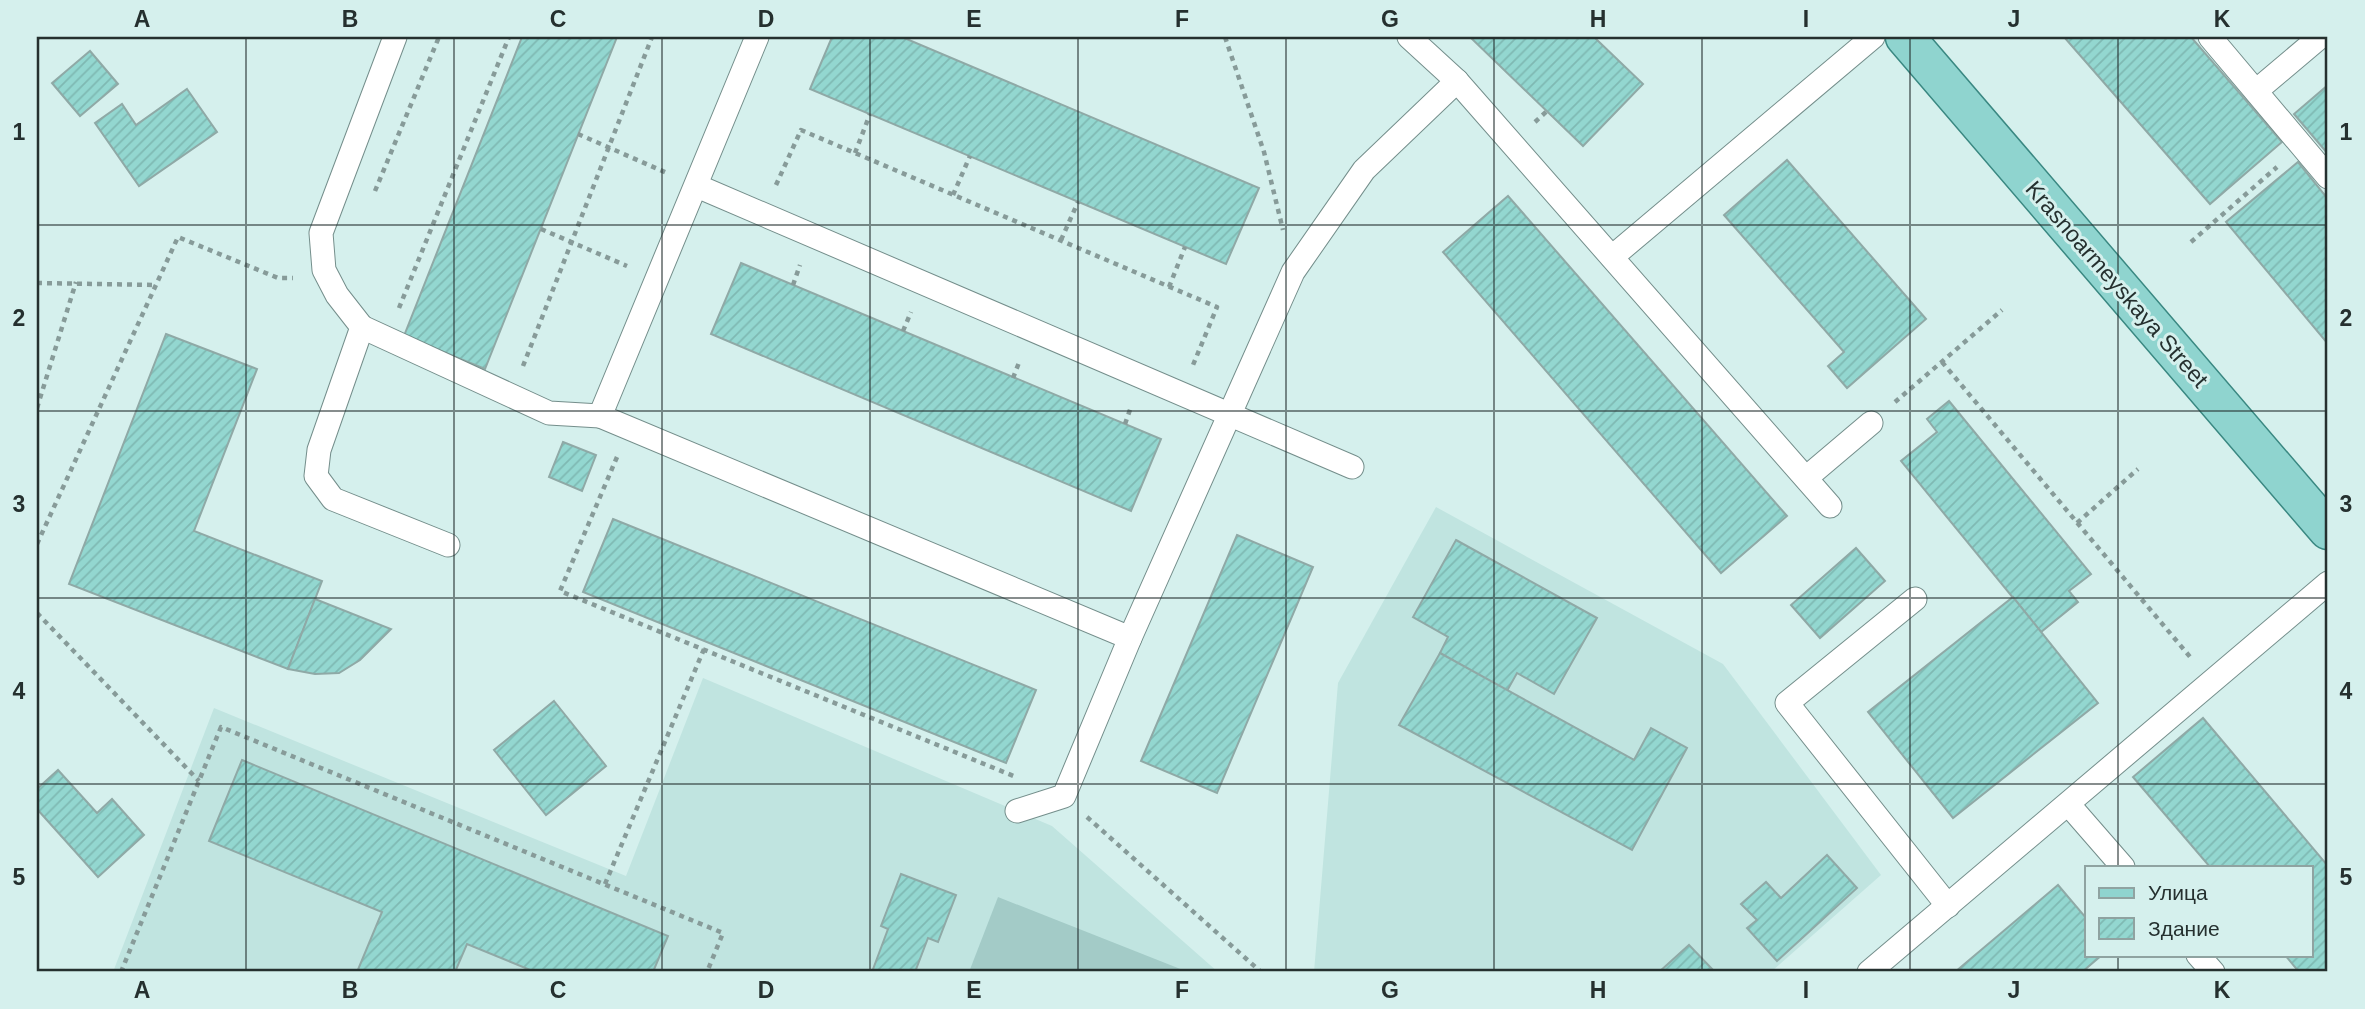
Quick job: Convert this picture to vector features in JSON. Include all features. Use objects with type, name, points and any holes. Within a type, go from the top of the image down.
[{"type":"main road","name":"Krasnoarmeyskaya Street","points":[[1905,37],[2328,530]]},
{"type":"lane","points":[[395,37],[321,233],[324,270],[337,295],[362,327],[549,413],[600,416],[629,427],[1130,638]]},
{"type":"lane","points":[[600,416],[757,37]]},
{"type":"lane","points":[[1409,37],[1457,81],[1830,506]]},
{"type":"lane","points":[[1612,257],[1873,37]]},
{"type":"lane","points":[[2210,37],[2328,177]]},
{"type":"lane","points":[[2256,92],[2320,37]]},
{"type":"lane","points":[[1017,811],[1064,796],[1130,638],[1293,272],[1364,170],[1457,81]]},
{"type":"lane","points":[[697,186],[1352,467]]},
{"type":"lane","points":[[362,327],[319,450],[316,476],[333,499],[448,545]]},
{"type":"lane","points":[[1806,478],[1871,423]]},
{"type":"lane","points":[[1869,972],[2328,583]]},
{"type":"lane","points":[[1915,599],[1787,703],[1948,906]]},
{"type":"lane","points":[[2069,805],[2122,866]]},
{"type":"lane","points":[[2199,956],[2213,972]]},
{"type":"path","points":[[373,196],[439,37]]},
{"type":"path","points":[[387,338],[509,37]]},
{"type":"path","points":[[511,396],[652,37]]},
{"type":"path","points":[[1225,37],[1264,152],[1293,272]]},
{"type":"path","points":[[855,153],[870,114]]},
{"type":"path","points":[[763,214],[801,130],[1217,307],[1181,394]]},
{"type":"path","points":[[578,134],[697,186]]},
{"type":"path","points":[[2191,242],[2302,146]]},
{"type":"path","points":[[953,195],[970,156]]},
{"type":"path","points":[[1061,240],[1078,202]]},
{"type":"path","points":[[541,229],[658,278]]},
{"type":"path","points":[[37,544],[178,237],[278,278],[304,278],[324,270]]},
{"type":"path","points":[[1169,287],[1185,247]]},
{"type":"path","points":[[37,408],[76,282]]},
{"type":"path","points":[[37,283],[156,285]]},
{"type":"path","points":[[1871,423],[2002,310]]},
{"type":"path","points":[[1942,362],[2211,682]]},
{"type":"path","points":[[629,427],[559,591],[1064,796],[1261,972]]},
{"type":"path","points":[[2077,523],[2138,469]]},
{"type":"path","points":[[37,613],[199,781]]},
{"type":"path","points":[[605,884],[704,649]]},
{"type":"path","points":[[121,972],[221,727],[723,933],[707,972]]},
{"type":"shaded area","points":[[1436,507],[1723,664],[1881,875],[1771,972],[1314,972],[1338,683]]},
{"type":"shaded area","points":[[703,678],[1052,826],[1218,972],[113,972],[214,708],[626,876]]},
{"type":"shaded area","points":[[998,897],[1188,972],[969,972]]},
{"type":"building","points":[[522,37],[617,37],[485,369],[404,336]]},
{"type":"building","points":[[832,37],[902,37],[1259,188],[1226,264],[810,89]]},
{"type":"building","points":[[1470,37],[1594,37],[1643,84],[1583,146]]},
{"type":"building","points":[[2064,37],[2191,37],[2282,142],[2210,204]]},
{"type":"building","points":[[90,51],[118,84],[80,116],[52,83]]},
{"type":"building","points":[[2328,85],[2328,154],[2294,114]]},
{"type":"building","points":[[187,89],[217,132],[139,186],[95,123],[122,104],[136,125]]},
{"type":"building","points":[[1787,160],[1926,319],[1847,388],[1828,366],[1844,352],[1724,215]]},
{"type":"building","points":[[2298,162],[2328,199],[2328,344],[2226,222]]},
{"type":"building","points":[[1508,196],[1787,516],[1721,573],[1443,252]]},
{"type":"building","points":[[741,263],[1161,439],[1131,511],[711,334]]},
{"type":"building","points":[[166,334],[257,369],[194,531],[322,581],[288,669],[69,584]]},
{"type":"building","points":[[1949,401],[2091,574],[2069,591],[2078,602],[2041,632],[1901,461],[1937,432],[1927,419]]},
{"type":"building","points":[[563,442],[596,455],[582,491],[549,477]]},
{"type":"building","points":[[613,519],[1036,690],[1006,763],[583,592]]},
{"type":"building","points":[[1237,535],[1313,567],[1217,793],[1141,761]]},
{"type":"building","points":[[1456,540],[1597,618],[1554,694],[1517,673],[1507,691],[1440,653],[1448,637],[1413,617]]},
{"type":"building","points":[[1856,548],[1885,581],[1820,638],[1791,605]]},
{"type":"building","points":[[2013,597],[2098,703],[1953,818],[1868,712]]},
{"type":"building","points":[[315,599],[391,629],[360,660],[339,673],[315,674],[288,669]]},
{"type":"building","points":[[1440,653],[1634,760],[1651,728],[1687,748],[1632,850],[1399,725]]},
{"type":"building","points":[[554,701],[606,766],[546,815],[494,750]]},
{"type":"building","points":[[2203,718],[2328,866],[2328,972],[2299,972],[2286,956],[2312,956],[2312,866],[2209,866],[2133,777]]},
{"type":"building","points":[[242,760],[668,936],[653,972],[535,972],[467,944],[455,972],[357,972],[382,912],[209,841]]},
{"type":"building","points":[[58,770],[97,813],[112,799],[144,835],[98,877],[37,809],[37,789]]},
{"type":"building","points":[[1827,855],[1857,888],[1777,961],[1747,928],[1757,920],[1741,904],[1766,882],[1781,898]]},
{"type":"building","points":[[901,874],[956,895],[938,942],[928,938],[915,972],[872,972],[888,929],[881,926]]},
{"type":"building","points":[[2058,885],[2085,917],[2085,956],[2101,956],[2082,972],[1955,972]]},
{"type":"building","points":[[1689,945],[1715,972],[1659,972]]}]
